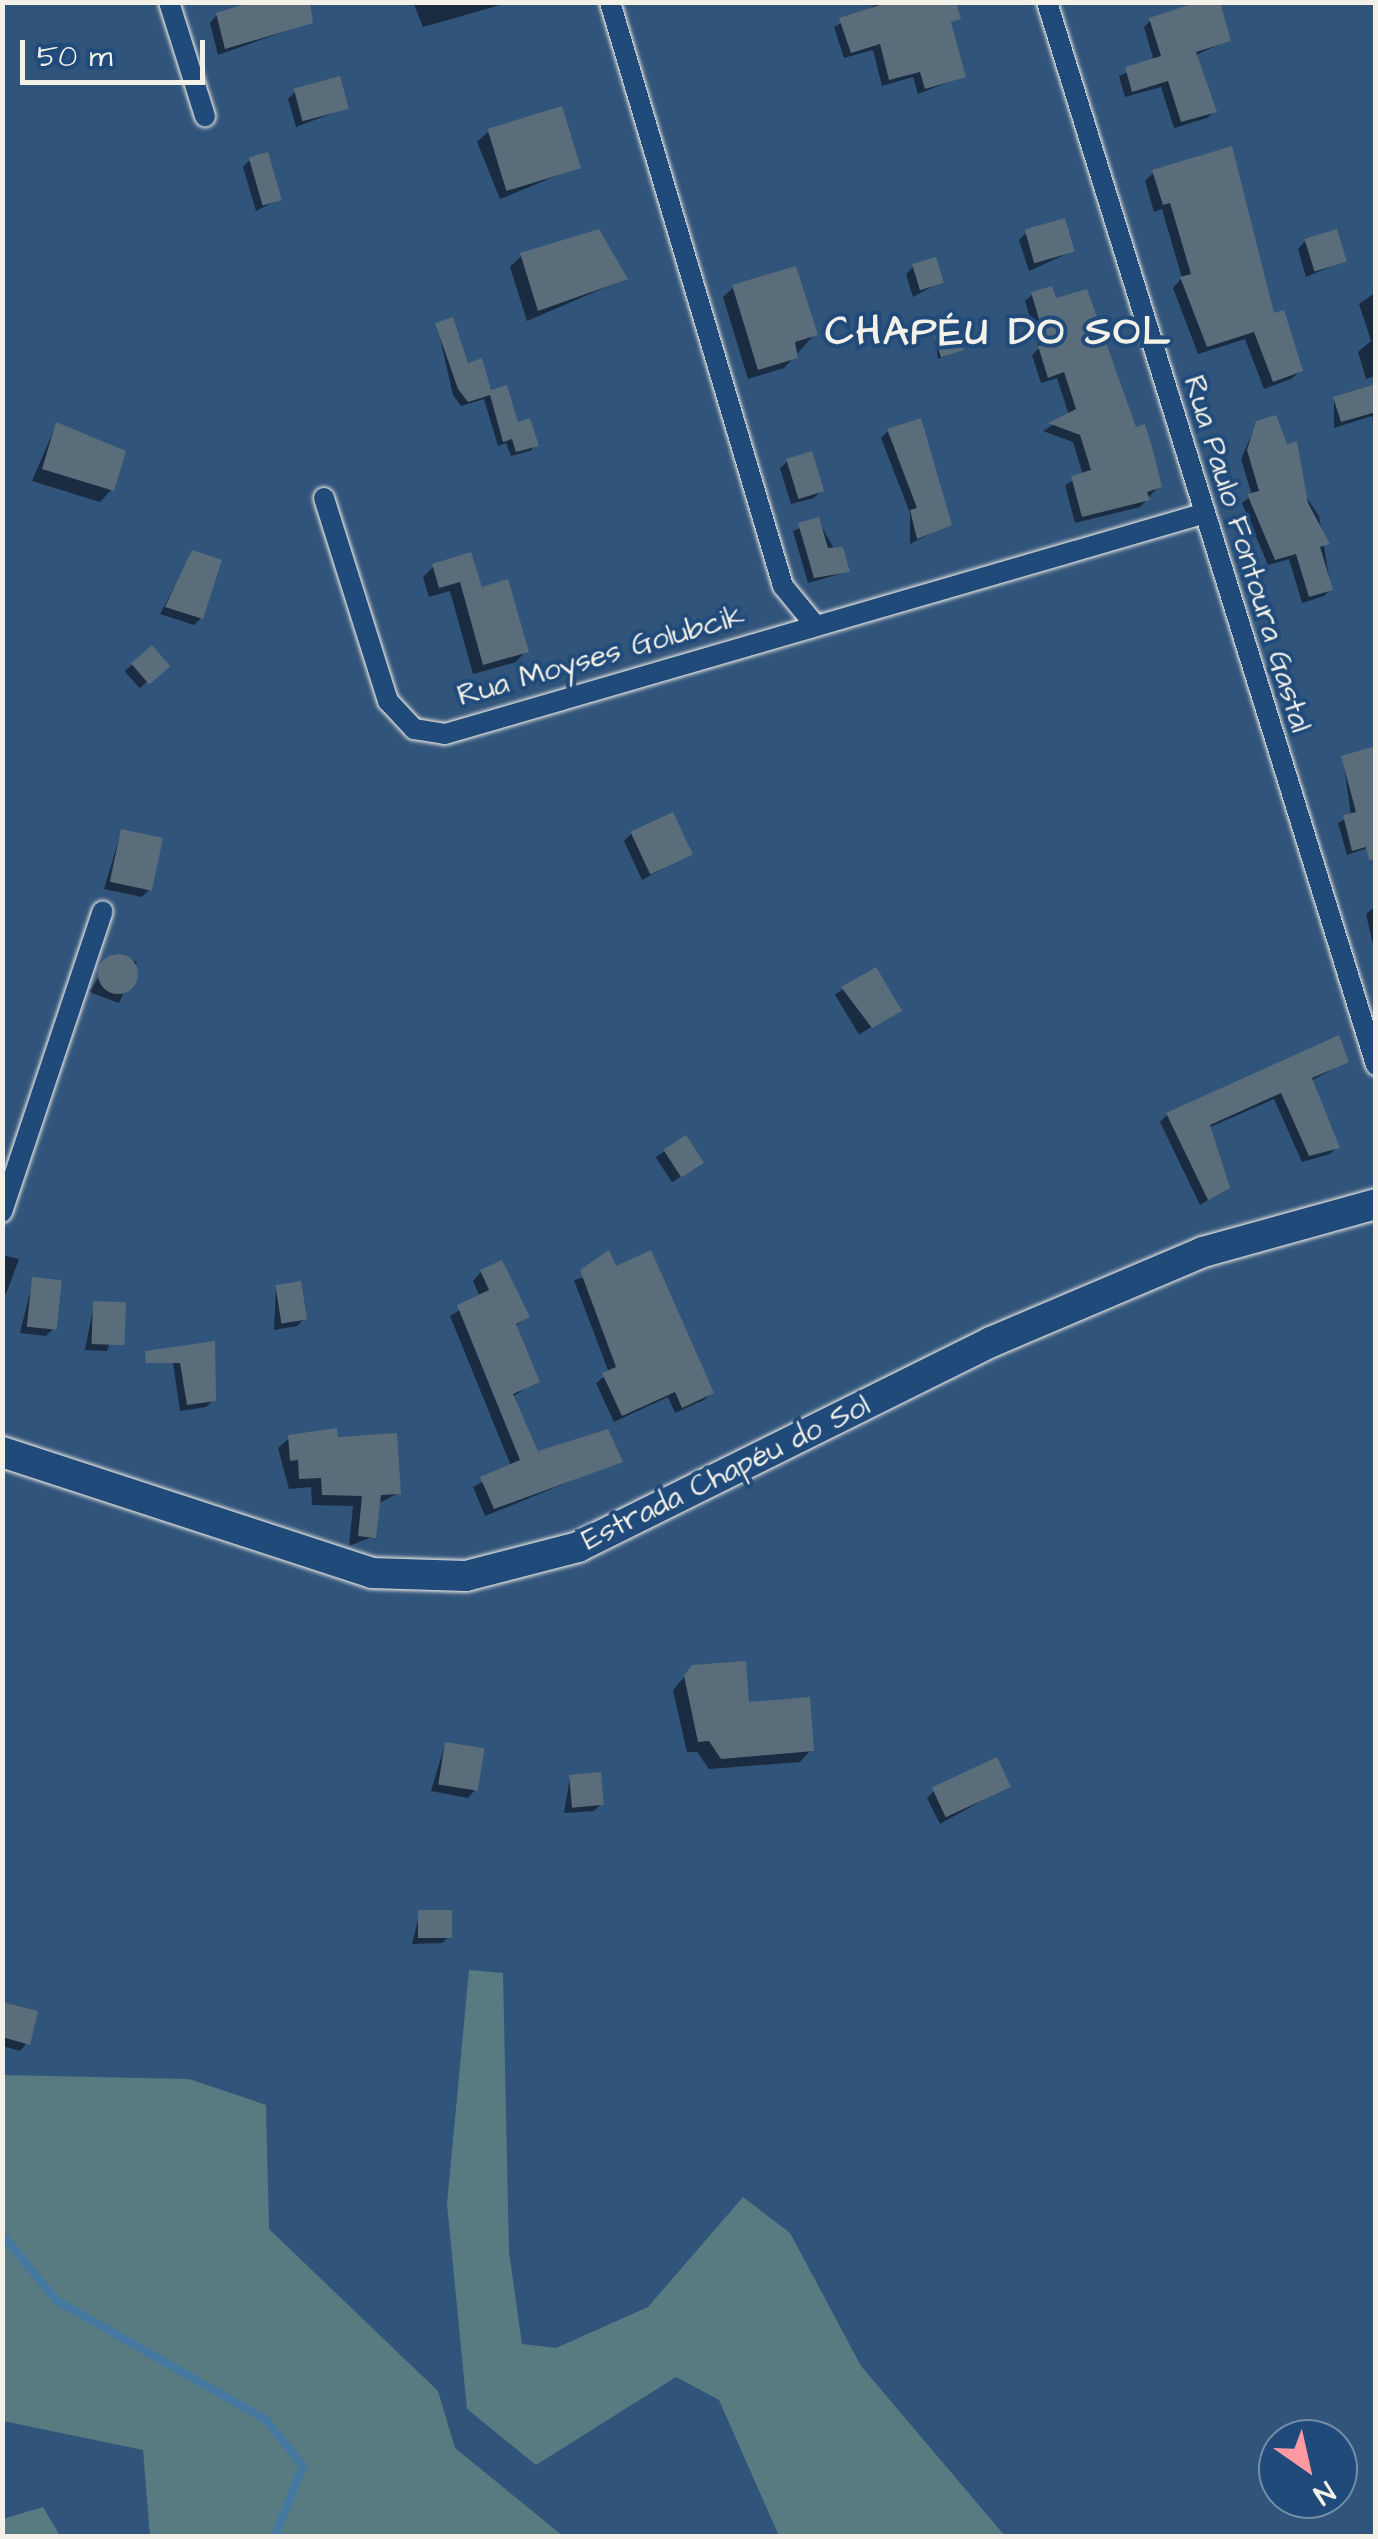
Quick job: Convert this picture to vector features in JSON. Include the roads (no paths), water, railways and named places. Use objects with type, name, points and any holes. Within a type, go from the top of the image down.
[{"type":"main road","name":"Estrada Chapéu do Sol","points":[[2,1452],[372,1573],[466,1576],[578,1547],[991,1342],[1203,1252],[1376,1204]]},
{"type":"street","points":[[170,2],[205,116]]},
{"type":"street","points":[[610,2],[783,586],[815,624]]},
{"type":"street","name":"Rua Paulo Fontoura Gastal","points":[[1047,2],[1202,514],[1376,1065]]},
{"type":"street","name":"Rua Moyses Golubcik","points":[[324,498],[388,701],[414,729],[445,734],[1202,514]]},
{"type":"street","points":[[2,1212],[103,911]]},
{"type":"waterway","points":[[2,2234],[56,2300],[265,2419],[303,2466],[275,2536]]},
{"type":"district","name":"CHAPÉU DO SOL","points":[[999,333]]}]
